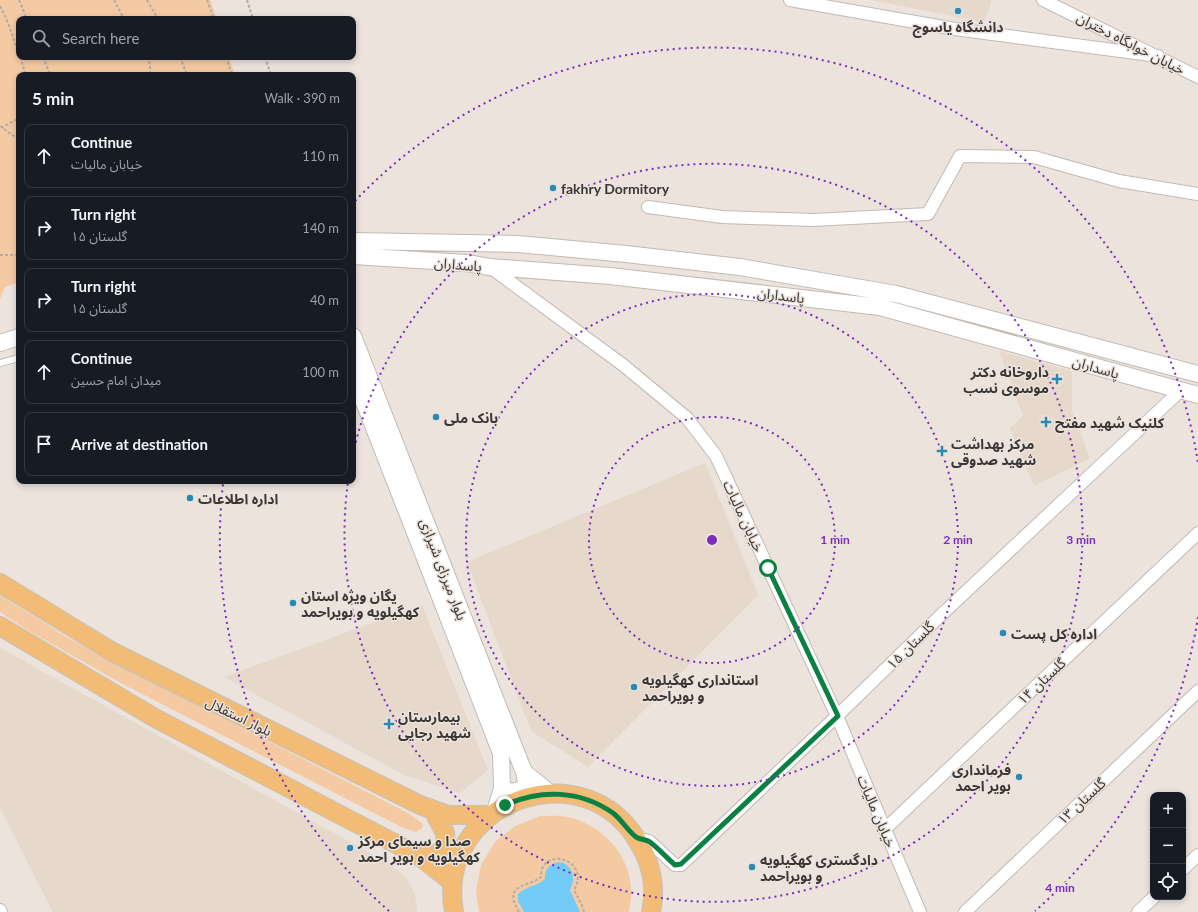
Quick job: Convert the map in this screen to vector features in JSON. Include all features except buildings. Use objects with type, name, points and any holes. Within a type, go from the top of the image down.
[{"type":"main road","name":"پاسداران","points":[[356,241],[534,246],[732,266],[896,294],[1198,374]]},
{"type":"main road","points":[[427,242],[436,247],[437,254],[435,258],[427,262]]},
{"type":"main road","points":[[466,263],[460,258],[460,253],[462,248],[472,244]]},
{"type":"main road","name":"پاسداران","points":[[356,256],[427,262],[466,263],[490,267],[610,276],[880,308],[1198,395]]},
{"type":"main road","points":[[0,343],[16,338]]},
{"type":"main road","name":"بلوار میرزای شیرازی","points":[[356,344],[524,772],[550,793]]},
{"type":"main road","name":"بلوار میرزای شیرازی","points":[[356,382],[501,754],[502,789],[493,813]]},
{"type":"main road","name":"بلوار استقلال","points":[[0,582],[112,651],[206,700],[433,810],[448,815],[493,813]]},
{"type":"main road","points":[[0,626],[155,718],[419,856],[452,882]]},
{"type":"main road","points":[[502,789],[509,792],[517,792],[524,788],[526,780],[524,772]]},
{"type":"main road","points":[[454,912],[452,882],[457,863],[464,845],[476,829],[493,813],[516,800],[550,793],[572,795],[599,804],[622,821],[637,838],[645,853],[651,870],[654,910]]},
{"type":"main road","points":[[419,856],[437,854],[446,846],[445,833],[433,810]]},
{"type":"street","points":[[790,0],[955,29],[1158,56]]},
{"type":"street","name":"خیابان خوابگاه دختران","points":[[1043,0],[1198,77]]},
{"type":"street","points":[[648,207],[722,217],[806,220],[928,214],[960,156],[1034,157],[1119,181],[1198,194]]},
{"type":"street","name":"خیابان مالیات","points":[[490,267],[578,330],[687,418],[716,456],[838,716],[920,912]]},
{"type":"street","name":"گلستان ۱۵","points":[[637,838],[649,841],[675,865],[681,864],[838,716],[940,615],[1180,391]]},
{"type":"street","name":"گلستان ۱۴","points":[[885,829],[1198,533]]},
{"type":"street","name":"گلستان ۱۳","points":[[965,912],[1198,691]]},
{"type":"street","points":[[1186,866],[1198,855]]},
{"type":"street","points":[[1138,912],[1151,900]]},
{"type":"lane","points":[[0,364],[16,359]]},
{"type":"path","points":[[19,0],[26,16]]},
{"type":"path","points":[[114,0],[122,16]]},
{"type":"path","points":[[147,0],[156,16]]},
{"type":"path","points":[[207,0],[213,16]]},
{"type":"path","points":[[247,0],[252,16]]},
{"type":"path","points":[[0,6],[7,20],[16,47]]},
{"type":"path","points":[[20,60],[25,72]]},
{"type":"path","points":[[44,60],[49,72]]},
{"type":"path","points":[[148,60],[150,64],[150,72]]},
{"type":"path","points":[[181,60],[186,72]]},
{"type":"path","points":[[227,60],[231,72]]},
{"type":"path","points":[[266,60],[270,72]]},
{"type":"path","points":[[16,120],[0,128],[16,138]]},
{"type":"path","points":[[0,255],[16,255]]},
{"type":"path","points":[[519,912],[514,899],[515,892],[524,884],[537,881],[541,877],[542,870],[545,865],[558,858],[571,863],[577,872],[577,883],[574,890],[584,912]]},
{"type":"shaded area","points":[[0,0],[210,0],[216,16],[16,16],[16,60],[230,60],[234,72],[16,72],[16,283],[5,287],[0,299]]},
{"type":"shaded area","name":"دانشگاه یاسوج","points":[[870,0],[992,0],[984,22]]},
{"type":"shaded area","name":"کلنیک شهید مفتح","points":[[999,351],[1072,371],[1072,412],[1090,458],[1034,486],[1010,428],[1023,416]]},
{"type":"shaded area","points":[[705,463],[758,595],[588,767],[531,731],[467,562]]},
{"type":"shaded area","points":[[0,595],[70,639],[408,813],[422,823],[423,827],[416,832],[403,828],[117,681],[29,631],[0,612]]},
{"type":"shaded area","name":"بیمارستان شهید رجایی","points":[[422,605],[488,770],[460,793],[404,775],[224,677]]},
{"type":"shaded area","points":[[0,648],[390,864],[406,877],[415,894],[417,912],[53,912],[0,808]]},
{"type":"shaded area","points":[[540,816],[565,816],[580,821],[602,833],[611,842],[625,862],[629,874],[631,900],[629,912],[479,912],[476,891],[481,865],[495,842],[515,826]]},
{"type":"water","points":[[561,862],[569,867],[573,874],[573,882],[570,890],[580,912],[524,912],[518,901],[518,894],[545,879],[547,869],[551,865]]},
{"type":"place","name":"دانشگاه یاسوج","points":[[958,11]]},
{"type":"place","name":"fakhry Dormitory","points":[[553,188]]},
{"type":"place","name":"داروخانه دكتر موسوی نسب","points":[[1057,379]]},
{"type":"place","name":"بانک ملی","points":[[436,417]]},
{"type":"place","name":"کلنیک شهید مفتح","points":[[1046,422]]},
{"type":"place","name":"مرکز بهداشت شهید صدوقی","points":[[942,451]]},
{"type":"place","name":"اداره اطلاعات","points":[[190,498]]},
{"type":"place","name":"یگان ویژه استان کهگیلویه و بویراحمد","points":[[293,603]]},
{"type":"place","name":"اداره کل پست","points":[[1003,633]]},
{"type":"place","name":"استانداری کهگیلویه و بویراحمد","points":[[634,687]]},
{"type":"place","name":"بیمارستان شهید رجایی","points":[[389,724]]},
{"type":"place","name":"فرمانداری بویر احمد","points":[[1019,777]]},
{"type":"place","name":"صدا و سیمای مرکز کهگیلویه و بویر احمد","points":[[350,848]]},
{"type":"place","name":"دادگستری کهگیلویه و بویراحمد","points":[[752,867]]},
{"type":"route","points":[[505,805],[516,800],[538,794],[567,794],[583,798],[599,804],[613,813],[637,838],[649,841],[675,865],[681,864],[838,716],[768,568]]}]
